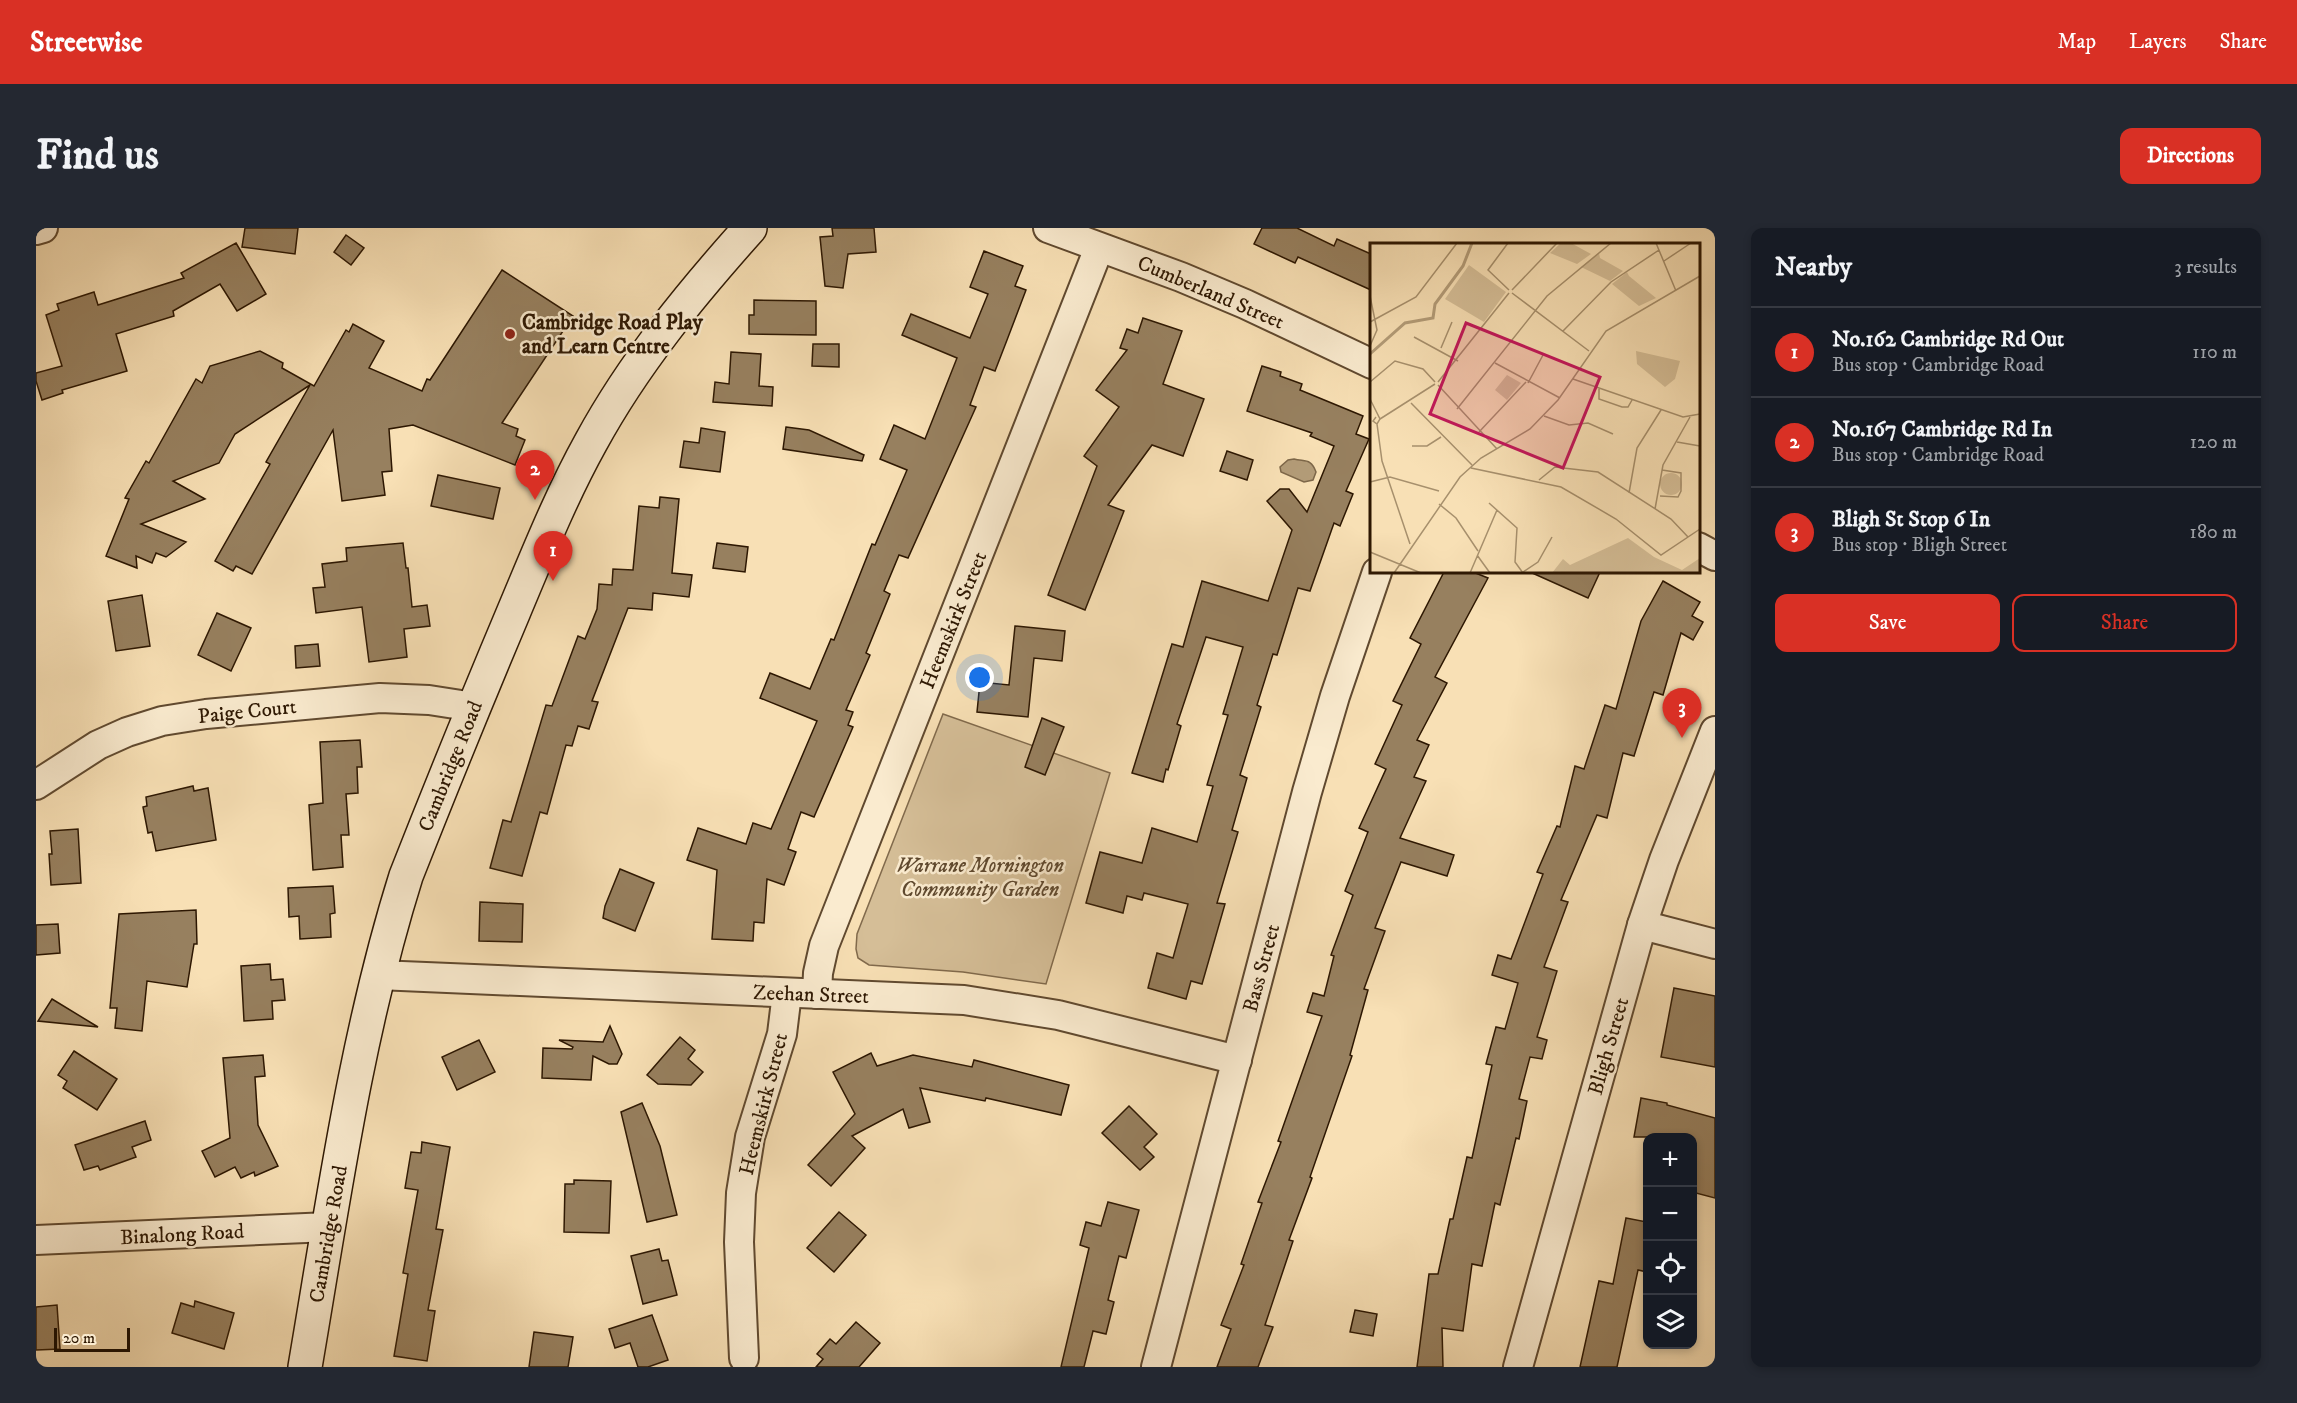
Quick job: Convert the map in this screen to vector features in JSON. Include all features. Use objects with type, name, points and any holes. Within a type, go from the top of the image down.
[{"type":"main road","name":"Cambridge Road","points":[[305,1367],[354,1091],[378,975],[406,876],[560,502],[591,442],[621,391],[661,334],[750,228]]},
{"type":"street","points":[[36,230],[43,228]]},
{"type":"street","name":"Cumberland Street","points":[[1048,228],[1181,277],[1245,304],[1370,364]]},
{"type":"street","name":"Heemskirk Street","points":[[817,994],[818,973],[824,946],[1099,248]]},
{"type":"street","points":[[1700,548],[1715,556]]},
{"type":"street","name":"Bass Street","points":[[1156,1367],[1307,792],[1335,696],[1377,573]]},
{"type":"street","name":"Paige Court","points":[[36,785],[98,745],[127,732],[162,721],[206,714],[380,698],[429,700],[474,707]]},
{"type":"street","name":"Bligh Street","points":[[1518,1367],[1642,925],[1664,860],[1715,731]]},
{"type":"street","points":[[1642,925],[1715,944]]},
{"type":"street","name":"Zeehan Street","points":[[378,975],[964,1000],[1058,1015],[1236,1060]]},
{"type":"street","name":"Heemskirk Street","points":[[744,1358],[739,1242],[741,1193],[750,1137],[782,1034],[788,993]]},
{"type":"street","name":"Binalong Road","points":[[36,1240],[329,1227]]},
{"type":"green space","name":"Warrane Mornington Community Garden","points":[[943,714],[1110,773],[1046,984],[963,972],[869,965],[858,958],[857,934]]},
{"type":"shaded area","points":[[1294,459],[1312,464],[1316,472],[1313,480],[1304,482],[1281,472],[1280,467],[1288,460]]},
{"type":"building","points":[[245,228],[298,228],[295,254],[242,247]]},
{"type":"building","points":[[832,228],[874,228],[876,252],[848,254],[843,288],[825,286],[820,237],[833,236]]},
{"type":"building","points":[[1262,228],[1297,228],[1334,246],[1337,239],[1370,254],[1370,290],[1298,257],[1295,263],[1254,244]]},
{"type":"building","points":[[346,235],[364,248],[351,265],[334,252]]},
{"type":"building","points":[[236,243],[266,294],[237,311],[220,284],[173,311],[174,316],[116,334],[127,371],[62,390],[63,393],[42,400],[36,373],[62,366],[46,315],[59,310],[57,304],[94,292],[98,305],[184,278],[181,273]]},
{"type":"building","points":[[984,251],[1023,266],[1015,286],[1026,290],[995,371],[984,367],[970,405],[976,407],[908,558],[899,555],[884,591],[890,594],[866,653],[870,655],[846,710],[853,712],[848,725],[853,727],[814,817],[801,812],[788,849],[796,852],[784,885],[767,879],[764,923],[754,922],[753,941],[712,939],[717,870],[687,860],[698,828],[746,844],[753,823],[771,829],[817,721],[760,698],[770,673],[810,689],[831,639],[834,640],[872,544],[875,545],[907,470],[880,459],[894,425],[925,439],[957,358],[902,335],[911,314],[970,338],[988,294],[970,287]]},
{"type":"building","points":[[502,270],[573,316],[502,423],[518,429],[516,436],[525,440],[515,465],[413,425],[389,429],[392,471],[382,472],[385,495],[342,501],[333,430],[252,574],[236,566],[233,571],[215,561],[270,464],[266,462],[310,385],[235,434],[219,463],[173,481],[205,499],[141,524],[186,542],[166,557],[156,553],[152,563],[136,556],[137,568],[106,556],[129,499],[125,498],[146,461],[149,463],[196,379],[202,383],[210,366],[260,351],[283,363],[282,368],[314,386],[346,330],[349,332],[353,324],[384,341],[369,368],[422,391],[427,379],[430,380]]},
{"type":"building","points":[[754,300],[816,301],[816,335],[749,334],[749,315],[754,315]]},
{"type":"building","points":[[1143,318],[1182,331],[1163,384],[1204,399],[1183,456],[1152,445],[1108,505],[1124,511],[1085,610],[1048,595],[1097,466],[1084,456],[1119,407],[1096,390],[1127,350],[1120,348],[1127,329],[1138,333]]},
{"type":"building","points":[[813,344],[839,344],[839,367],[812,366]]},
{"type":"building","points":[[731,352],[761,354],[759,386],[773,387],[772,406],[713,402],[715,382],[729,384]]},
{"type":"building","points":[[1262,366],[1281,372],[1280,376],[1302,384],[1300,390],[1363,416],[1356,434],[1369,439],[1346,491],[1353,494],[1340,526],[1334,523],[1310,591],[1298,588],[1277,655],[1273,654],[1257,705],[1261,707],[1240,775],[1247,778],[1232,830],[1238,832],[1217,903],[1225,904],[1202,984],[1191,981],[1186,999],[1148,988],[1157,953],[1173,958],[1188,904],[1144,893],[1142,900],[1127,896],[1123,913],[1086,903],[1100,852],[1142,863],[1152,828],[1197,842],[1213,786],[1207,785],[1228,715],[1223,714],[1243,647],[1206,637],[1177,724],[1181,726],[1163,782],[1132,773],[1172,644],[1183,647],[1202,581],[1268,601],[1292,530],[1267,501],[1280,489],[1289,489],[1307,512],[1334,446],[1310,436],[1312,433],[1247,411]]},
{"type":"building","points":[[786,427],[809,430],[864,455],[862,461],[783,449]]},
{"type":"building","points":[[701,428],[725,432],[720,472],[680,467],[684,441],[699,443]]},
{"type":"building","points":[[1227,451],[1253,460],[1247,480],[1220,471]]},
{"type":"building","points":[[438,475],[500,488],[493,519],[431,506]]},
{"type":"building","points":[[660,497],[679,499],[672,573],[692,575],[689,597],[653,593],[652,610],[628,608],[592,701],[598,702],[589,729],[578,726],[572,746],[566,745],[547,814],[540,812],[522,876],[490,868],[503,820],[511,822],[546,705],[552,706],[578,636],[585,639],[597,609],[599,584],[612,585],[613,569],[633,570],[639,506],[659,508]]},
{"type":"building","points":[[403,543],[412,607],[427,605],[430,626],[404,629],[407,657],[369,662],[362,607],[316,613],[313,588],[325,587],[322,564],[347,561],[346,548]]},
{"type":"building","points":[[717,543],[748,547],[745,572],[713,568]]},
{"type":"building","points":[[1443,573],[1476,573],[1488,578],[1435,677],[1447,683],[1417,740],[1429,745],[1414,777],[1426,781],[1400,838],[1454,855],[1447,876],[1401,862],[1375,928],[1385,931],[1364,989],[1368,990],[1350,1055],[1352,1056],[1289,1240],[1293,1241],[1265,1325],[1273,1327],[1258,1367],[1217,1367],[1231,1329],[1221,1325],[1244,1265],[1241,1264],[1262,1203],[1258,1202],[1281,1142],[1278,1141],[1322,1016],[1307,1012],[1313,993],[1324,996],[1334,956],[1331,955],[1353,895],[1345,891],[1368,832],[1359,828],[1386,769],[1375,764],[1402,705],[1393,701],[1421,644],[1410,638]]},
{"type":"building","points":[[1532,573],[1600,573],[1588,598]]},
{"type":"building","points":[[1663,581],[1700,602],[1692,616],[1703,622],[1693,640],[1681,633],[1663,695],[1654,692],[1634,756],[1623,753],[1607,818],[1597,815],[1561,900],[1568,902],[1544,967],[1557,971],[1537,1037],[1547,1040],[1542,1059],[1530,1057],[1519,1099],[1527,1101],[1519,1139],[1516,1138],[1500,1205],[1495,1203],[1482,1266],[1472,1264],[1463,1331],[1442,1328],[1443,1367],[1417,1367],[1429,1274],[1438,1274],[1467,1157],[1472,1158],[1492,1065],[1486,1064],[1496,1027],[1505,1029],[1518,983],[1492,975],[1498,955],[1511,959],[1543,874],[1537,872],[1557,826],[1560,827],[1575,766],[1584,769],[1605,705],[1616,709],[1641,621]]},
{"type":"building","points":[[142,595],[150,646],[116,651],[108,601]]},
{"type":"building","points":[[217,613],[251,628],[231,671],[198,655]]},
{"type":"building","points":[[1015,626],[1065,631],[1062,661],[1034,658],[1028,717],[977,712],[980,682],[1009,685]]},
{"type":"building","points":[[318,644],[320,666],[296,668],[295,646]]},
{"type":"building","points":[[1042,718],[1064,727],[1045,775],[1025,767]]},
{"type":"building","points":[[360,740],[362,767],[357,767],[358,793],[346,794],[349,835],[341,835],[343,867],[313,870],[309,805],[323,803],[320,742]]},
{"type":"building","points":[[193,786],[194,791],[208,788],[216,840],[156,851],[152,832],[148,833],[143,807],[147,806],[146,797]]},
{"type":"building","points":[[78,829],[81,883],[51,885],[50,831]]},
{"type":"building","points":[[620,869],[654,883],[635,931],[603,918],[605,906]]},
{"type":"building","points":[[333,886],[335,913],[330,914],[331,937],[300,939],[299,916],[289,917],[288,888]]},
{"type":"building","points":[[480,902],[523,904],[522,942],[479,941]]},
{"type":"building","points":[[196,910],[197,944],[194,944],[187,987],[147,981],[142,1031],[115,1028],[117,1008],[110,1008],[119,914]]},
{"type":"building","points":[[58,924],[60,953],[36,955],[36,925]]},
{"type":"building","points":[[270,964],[271,980],[283,979],[285,1000],[272,1001],[273,1019],[244,1021],[241,966]]},
{"type":"building","points":[[1674,988],[1715,996],[1715,1067],[1661,1057]]},
{"type":"building","points":[[52,999],[98,1027],[38,1021]]},
{"type":"building","points":[[610,1026],[622,1054],[617,1064],[609,1064],[593,1056],[591,1080],[542,1078],[543,1048],[572,1049],[573,1047],[559,1040],[603,1042]]},
{"type":"building","points":[[680,1037],[695,1050],[688,1059],[703,1072],[691,1085],[658,1084],[647,1075]]},
{"type":"building","points":[[479,1040],[495,1072],[457,1090],[442,1057]]},
{"type":"building","points":[[74,1051],[117,1079],[97,1110],[63,1088],[67,1081],[58,1075]]},
{"type":"building","points":[[871,1053],[877,1066],[913,1055],[972,1067],[974,1060],[1069,1085],[1061,1115],[986,1098],[985,1101],[920,1088],[930,1122],[909,1128],[903,1109],[852,1136],[865,1148],[831,1186],[808,1165],[855,1114],[833,1072]]},
{"type":"building","points":[[263,1055],[265,1076],[255,1077],[258,1125],[278,1166],[255,1176],[254,1172],[241,1178],[235,1167],[215,1177],[202,1151],[230,1138],[223,1058]]},
{"type":"building","points":[[1641,1098],[1667,1103],[1667,1105],[1715,1118],[1715,1198],[1697,1193],[1697,1133],[1643,1133],[1643,1137],[1634,1137]]},
{"type":"building","points":[[642,1103],[660,1146],[677,1215],[647,1222],[621,1112]]},
{"type":"building","points":[[1129,1106],[1157,1134],[1144,1147],[1154,1157],[1140,1170],[1102,1133]]},
{"type":"building","points":[[145,1121],[151,1140],[132,1147],[136,1157],[100,1170],[98,1166],[84,1170],[75,1145]]},
{"type":"building","points":[[422,1142],[450,1147],[436,1229],[443,1230],[428,1310],[435,1311],[427,1361],[394,1356],[408,1274],[403,1273],[418,1190],[405,1188],[411,1152],[421,1153]]},
{"type":"building","points":[[574,1180],[611,1181],[609,1233],[564,1232],[565,1184],[574,1184]]},
{"type":"building","points":[[1108,1202],[1139,1210],[1126,1258],[1119,1256],[1108,1300],[1114,1302],[1106,1334],[1093,1331],[1084,1367],[1061,1367],[1089,1248],[1080,1245],[1086,1222],[1101,1226]]},
{"type":"building","points":[[839,1212],[866,1235],[834,1272],[807,1248]]},
{"type":"building","points":[[1626,1218],[1643,1221],[1643,1271],[1638,1270],[1617,1367],[1580,1367],[1599,1281],[1613,1284]]},
{"type":"building","points":[[659,1249],[662,1261],[668,1260],[677,1295],[643,1304],[631,1256]]},
{"type":"building","points":[[195,1301],[234,1313],[224,1349],[172,1333],[181,1303],[194,1307]]},
{"type":"building","points":[[57,1305],[60,1349],[36,1350],[36,1307]]},
{"type":"building","points":[[1355,1310],[1377,1314],[1373,1336],[1350,1332]]},
{"type":"building","points":[[652,1315],[668,1360],[648,1367],[638,1367],[630,1343],[615,1348],[609,1329]]},
{"type":"building","points":[[856,1322],[880,1343],[859,1367],[816,1367],[823,1359],[817,1354],[830,1339],[836,1344]]},
{"type":"building","points":[[534,1332],[573,1337],[568,1367],[529,1367]]},
{"type":"place","name":"Cambridge Road Play and Learn Centre","points":[[510,334]]},
{"type":"place","name":"No.167 Cambridge Rd In","points":[[535,500]]},
{"type":"place","name":"No.162 Cambridge Rd Out","points":[[553,581]]},
{"type":"place","name":"Bligh St Stop 6 In","points":[[1682,738]]}]
